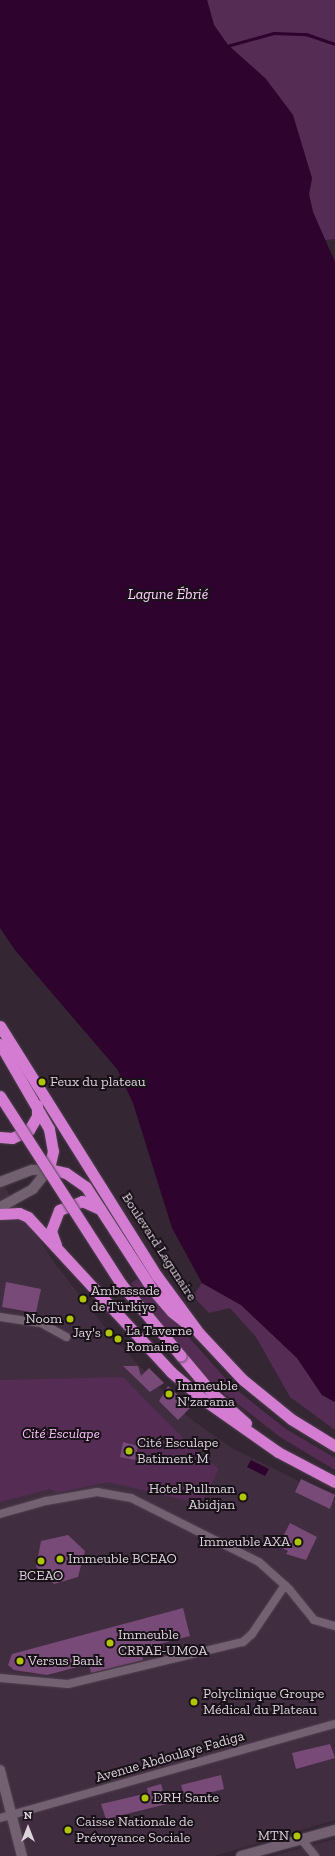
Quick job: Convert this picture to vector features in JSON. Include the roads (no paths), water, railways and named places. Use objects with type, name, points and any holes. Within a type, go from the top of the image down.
[{"type":"highway","name":"Boulevard Lagunaire","points":[[0,1026],[157,1276],[199,1333],[242,1379],[291,1419],[335,1446]]},
{"type":"highway","points":[[0,1044],[37,1105],[52,1141],[52,1161],[49,1169],[76,1179],[102,1210],[160,1300],[199,1333]]},
{"type":"highway","points":[[0,1096],[122,1285],[181,1356],[239,1417],[275,1444],[335,1480]]},
{"type":"highway","points":[[0,1137],[12,1138],[29,1130],[37,1116],[37,1105]]},
{"type":"highway","points":[[64,1256],[52,1238],[52,1224],[59,1210],[82,1201],[102,1210]]},
{"type":"highway","points":[[0,1214],[19,1213],[28,1217],[171,1372],[204,1400],[278,1452],[335,1480]]},
{"type":"street","points":[[0,1182],[32,1170],[49,1169]]},
{"type":"street","points":[[0,1207],[33,1189],[49,1169]]},
{"type":"street","points":[[0,1317],[41,1322],[66,1337]]},
{"type":"street","points":[[0,1514],[46,1501],[97,1492],[115,1493],[244,1552],[260,1562],[285,1585],[314,1620],[335,1626]]},
{"type":"street","points":[[0,1678],[68,1684],[243,1642],[252,1634],[285,1585]]},
{"type":"street","name":"Avenue Abdoulaye Fadiga","points":[[0,1818],[335,1724]]},
{"type":"street","points":[[0,1770],[22,1856]]},
{"type":"street","points":[[241,1856],[335,1830]]},
{"type":"street","points":[[302,1840],[315,1856]]},
{"type":"water","name":"Lagune Ébrié","points":[[0,0],[207,0],[214,25],[228,45],[266,79],[293,115],[312,178],[309,194],[313,212],[335,262],[335,1402],[322,1395],[297,1358],[241,1305],[202,1283],[172,1228],[133,1103],[117,1069],[15,950],[0,928]]},
{"type":"water","points":[[251,1460],[269,1469],[265,1476],[247,1467]]},
{"type":"waterway","points":[[227,46],[274,33],[306,34],[335,44]]},
{"type":"place","name":"Feux du plateau","points":[[42,1082]]},
{"type":"place","name":"Ambassade de Türkiye","points":[[83,1299]]},
{"type":"place","name":"Noom","points":[[70,1319]]},
{"type":"place","name":"Jay's","points":[[109,1333]]},
{"type":"place","name":"La Taverne Romaine","points":[[118,1339]]},
{"type":"place","name":"Immeuble N'zarama","points":[[169,1394]]},
{"type":"place","name":"Cité Esculape Batiment M","points":[[129,1451]]},
{"type":"place","name":"Hotel Pullman Abidjan","points":[[243,1497]]},
{"type":"place","name":"Immeuble AXA","points":[[298,1542]]},
{"type":"place","name":"Immeuble BCEAO","points":[[60,1559]]},
{"type":"place","name":"BCEAO","points":[[41,1561]]},
{"type":"place","name":"Immeuble CRRAE-UMOA","points":[[110,1643]]},
{"type":"place","name":"Versus Bank","points":[[20,1661]]},
{"type":"place","name":"Polyclinique Groupe Médical du Plateau","points":[[194,1702]]},
{"type":"place","name":"DRH Sante","points":[[145,1798]]},
{"type":"place","name":"Caisse Nationale de Prévoyance Sociale","points":[[68,1830]]},
{"type":"place","name":"MTN","points":[[297,1836]]},
{"type":"park label","name":"Cité Esculape","points":[[61,1434]]}]
